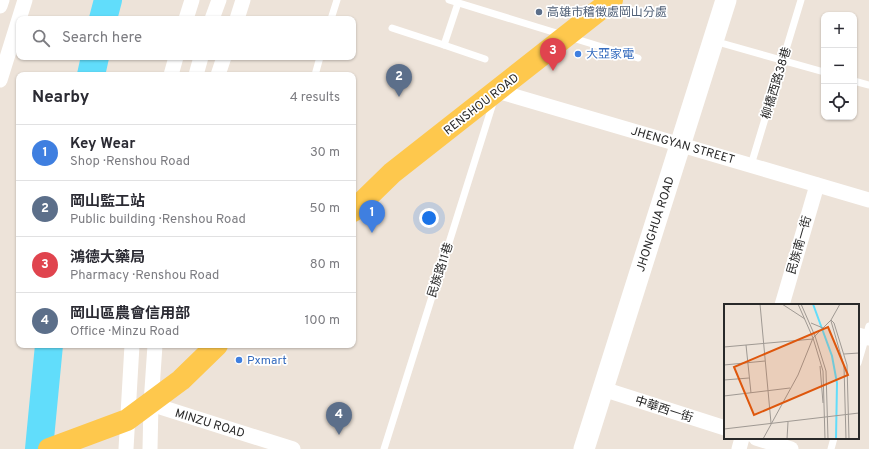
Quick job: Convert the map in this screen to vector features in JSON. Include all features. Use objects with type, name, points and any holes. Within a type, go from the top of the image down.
[{"type":"main road","name":"RENSHOU ROAD","points":[[356,208],[392,173],[612,0]]},
{"type":"main road","name":"JHONGHUA ROAD","points":[[584,449],[726,0]]},
{"type":"main road","points":[[49,449],[87,436],[126,420],[181,380],[214,348]]},
{"type":"street","points":[[0,6],[2,0]]},
{"type":"street","points":[[20,16],[25,0]]},
{"type":"street","points":[[187,16],[192,0]]},
{"type":"street","points":[[213,16],[219,0]]},
{"type":"street","points":[[238,16],[243,0]]},
{"type":"street","points":[[0,80],[16,29]]},
{"type":"street","points":[[172,72],[175,60]]},
{"type":"street","points":[[197,72],[200,60]]},
{"type":"street","points":[[219,72],[223,60]]},
{"type":"street","name":"JHENGYAN STREET","points":[[497,91],[869,200]]},
{"type":"street","name":"民族南一街","points":[[782,304],[817,185]]},
{"type":"street","points":[[126,449],[126,420],[132,348]]},
{"type":"street","points":[[150,449],[150,404],[155,348]]},
{"type":"street","name":"中華西一街","points":[[603,389],[724,428]]},
{"type":"street","name":"MINZU ROAD","points":[[150,404],[293,449]]},
{"type":"street","points":[[739,449],[742,439]]},
{"type":"street","points":[[759,439],[791,449]]},
{"type":"lane","points":[[332,16],[337,0]]},
{"type":"lane","points":[[449,0],[638,58]]},
{"type":"lane","name":"柳橋西路38巷","points":[[751,166],[801,0]]},
{"type":"lane","points":[[444,45],[458,3]]},
{"type":"lane","points":[[392,28],[485,59]]},
{"type":"lane","points":[[713,41],[821,71]]},
{"type":"lane","points":[[315,72],[319,60]]},
{"type":"lane","points":[[857,81],[869,85]]},
{"type":"lane","name":"民族路11巷","points":[[384,449],[497,91]]},
{"type":"lane","points":[[859,359],[866,334]]},
{"type":"lane","points":[[831,449],[834,439]]},
{"type":"waterway","points":[[104,16],[108,0]]},
{"type":"waterway","points":[[92,72],[94,60]]},
{"type":"waterway","points":[[39,449],[49,348]]},
{"type":"place","name":"高雄市稽徵處岡山分處","points":[[539,12]]},
{"type":"place","name":"大亞家電","points":[[578,54]]},
{"type":"place","name":"鴻德大藥局","points":[[553,71]]},
{"type":"place","name":"岡山監工站","points":[[399,97]]},
{"type":"place","name":"Key Wear","points":[[372,233]]},
{"type":"place","name":"Pxmart","points":[[239,360]]},
{"type":"place","name":"岡山區農會信用部","points":[[339,435]]}]
